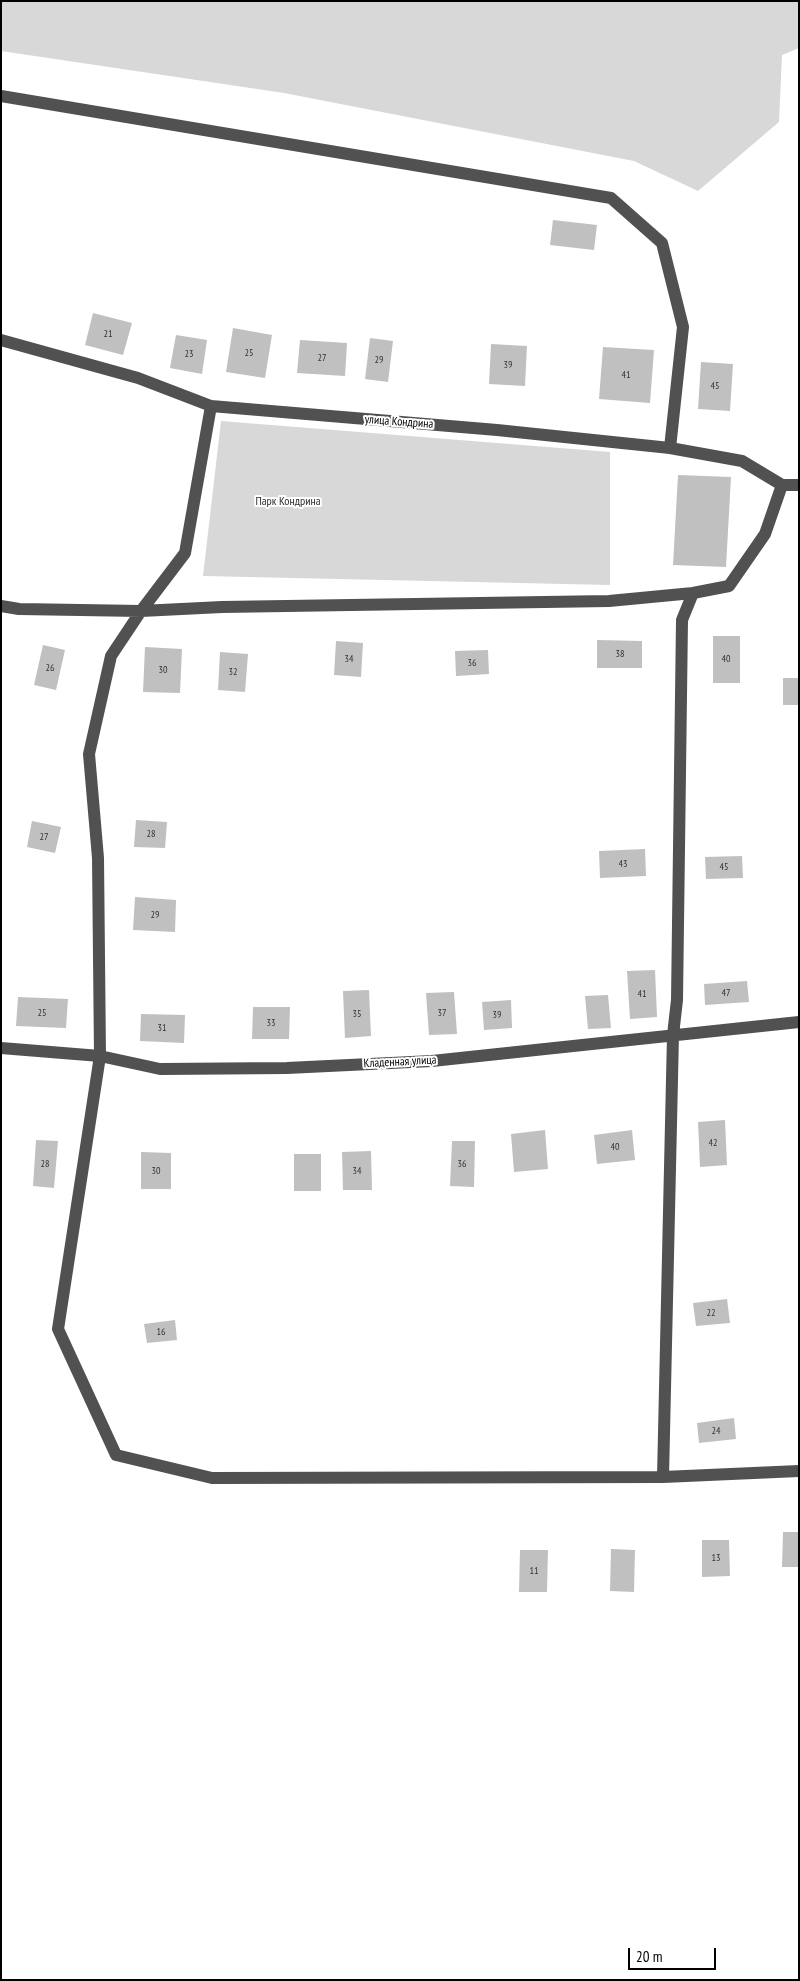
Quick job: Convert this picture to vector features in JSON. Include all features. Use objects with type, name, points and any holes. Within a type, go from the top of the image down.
[{"type":"street","points":[[1,96],[610,198],[662,243],[683,327],[670,448]]},
{"type":"street","name":"улица Кондрина","points":[[1,340],[138,378],[211,406],[497,430],[670,448],[742,461],[782,485]]},
{"type":"street","points":[[211,406],[185,553],[141,611],[111,656],[90,754],[98,858],[100,1056],[58,1329],[116,1455],[212,1478],[663,1477],[799,1471]]},
{"type":"street","points":[[1,606],[19,609],[141,611],[222,607],[609,601],[693,594],[729,586],[765,534],[782,485],[799,485]]},
{"type":"street","points":[[663,1477],[673,1036],[678,1000],[682,620],[693,594]]},
{"type":"street","name":"Кладенная улица","points":[[1,1048],[100,1056],[160,1069],[287,1068],[432,1061],[799,1022]]},
{"type":"green space","points":[[1,1],[799,1],[799,48],[782,55],[779,122],[698,191],[634,161],[284,93],[1,51]]},
{"type":"green space","name":"Парк Кондрина","points":[[221,421],[610,452],[610,585],[203,576]]},
{"type":"building","points":[[553,220],[597,225],[594,250],[550,245]]},
{"type":"building","points":[[93,313],[132,323],[123,355],[85,345]]},
{"type":"building","points":[[233,328],[272,335],[265,378],[226,372]]},
{"type":"building","points":[[176,335],[207,340],[202,374],[170,368]]},
{"type":"building","points":[[370,338],[393,341],[388,382],[365,379]]},
{"type":"building","points":[[300,340],[347,343],[345,376],[297,373]]},
{"type":"building","points":[[491,344],[527,346],[525,386],[489,384]]},
{"type":"building","points":[[603,347],[654,350],[650,403],[599,399]]},
{"type":"building","points":[[701,362],[733,364],[730,411],[698,409]]},
{"type":"building","points":[[678,475],[731,477],[726,567],[673,565]]},
{"type":"building","points":[[713,636],[740,636],[740,683],[713,683]]},
{"type":"building","points":[[597,640],[642,641],[642,668],[597,668]]},
{"type":"building","points":[[336,641],[363,643],[361,677],[334,675]]},
{"type":"building","points":[[43,645],[65,650],[56,690],[34,685]]},
{"type":"building","points":[[145,647],[182,649],[180,693],[143,692]]},
{"type":"building","points":[[488,650],[489,674],[456,676],[455,651]]},
{"type":"building","points":[[220,652],[248,654],[245,692],[218,690]]},
{"type":"building","points":[[783,678],[799,678],[799,705],[783,705]]},
{"type":"building","points":[[136,820],[167,822],[165,848],[134,847]]},
{"type":"building","points":[[32,821],[61,827],[55,853],[27,847]]},
{"type":"building","points":[[645,849],[646,876],[600,878],[599,851]]},
{"type":"building","points":[[742,856],[743,878],[706,879],[705,857]]},
{"type":"building","points":[[135,897],[176,900],[175,932],[133,930]]},
{"type":"building","points":[[655,970],[657,1017],[630,1019],[627,971]]},
{"type":"building","points":[[747,981],[749,1002],[705,1005],[704,984]]},
{"type":"building","points":[[369,990],[371,1036],[345,1038],[343,991]]},
{"type":"building","points":[[454,992],[457,1034],[429,1035],[426,993]]},
{"type":"building","points":[[608,995],[611,1028],[588,1029],[585,996]]},
{"type":"building","points":[[18,997],[68,999],[66,1028],[16,1026]]},
{"type":"building","points":[[511,1000],[512,1028],[484,1030],[482,1002]]},
{"type":"building","points":[[253,1007],[290,1007],[289,1039],[252,1039]]},
{"type":"building","points":[[141,1014],[185,1015],[184,1043],[140,1041]]},
{"type":"building","points":[[725,1120],[727,1165],[700,1167],[698,1122]]},
{"type":"building","points":[[545,1130],[548,1169],[514,1172],[511,1134]]},
{"type":"building","points":[[632,1130],[635,1160],[597,1164],[594,1135]]},
{"type":"building","points":[[36,1140],[58,1141],[54,1188],[33,1186]]},
{"type":"building","points":[[452,1141],[475,1141],[474,1187],[450,1186]]},
{"type":"building","points":[[371,1151],[372,1190],[343,1190],[342,1152]]},
{"type":"building","points":[[141,1152],[171,1153],[171,1189],[141,1189]]},
{"type":"building","points":[[294,1154],[321,1154],[321,1191],[294,1191]]},
{"type":"building","points":[[727,1299],[730,1323],[696,1326],[693,1303]]},
{"type":"building","points":[[175,1320],[177,1340],[147,1343],[144,1324]]},
{"type":"building","points":[[734,1418],[736,1439],[699,1443],[697,1423]]},
{"type":"building","points":[[783,1532],[799,1532],[799,1567],[782,1567]]},
{"type":"building","points":[[702,1540],[729,1540],[730,1576],[702,1577]]},
{"type":"building","points":[[611,1549],[635,1550],[634,1592],[610,1591]]},
{"type":"building","points":[[520,1550],[548,1550],[547,1592],[519,1592]]}]
